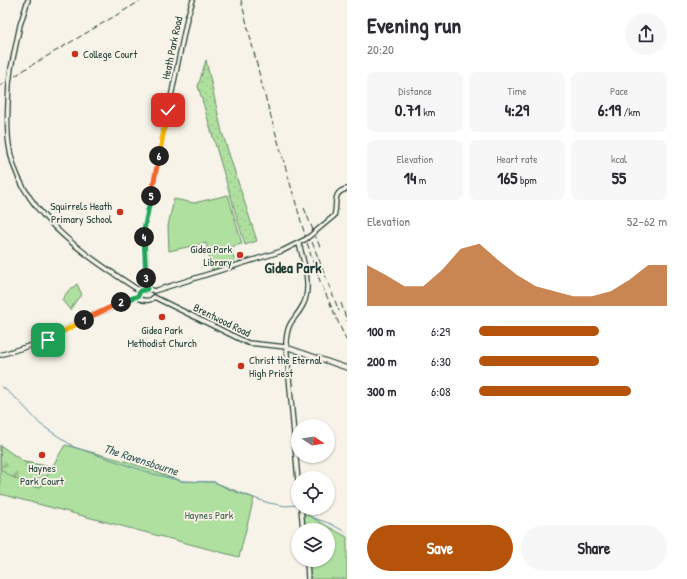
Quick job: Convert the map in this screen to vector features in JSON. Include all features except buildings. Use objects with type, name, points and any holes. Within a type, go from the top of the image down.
[{"type":"street","points":[[28,0],[20,25],[9,84],[9,146],[16,172],[32,204],[86,254],[140,291]]},
{"type":"street","name":"Heath Park Road","points":[[147,289],[144,230],[187,18],[193,0]]},
{"type":"street","points":[[140,291],[147,289],[154,291],[281,252],[299,244],[334,216],[336,195],[347,189]]},
{"type":"street","points":[[297,471],[286,347],[288,326],[303,306],[306,295],[304,264],[299,244]]},
{"type":"street","points":[[0,355],[48,340],[86,318],[138,296],[140,291]]},
{"type":"street","points":[[138,296],[140,299],[147,300],[154,297],[154,291]]},
{"type":"street","name":"Brentwood Road","points":[[154,297],[248,342],[286,347],[347,368]]},
{"type":"street","points":[[307,567],[308,579]]},
{"type":"green space","points":[[206,60],[222,132],[257,241],[245,245],[198,86]]},
{"type":"green space","points":[[228,195],[242,244],[231,247],[235,263],[212,270],[206,243],[169,251],[168,226],[174,199],[194,203]]},
{"type":"green space","points":[[77,284],[82,295],[78,298],[70,310],[62,300],[68,291]]},
{"type":"green space","points":[[0,445],[24,462],[52,467],[42,486],[37,488],[10,476],[1,470]]},
{"type":"green space","name":"Haynes Park","points":[[65,445],[128,462],[182,481],[214,482],[254,498],[239,557],[0,494],[0,446],[24,462],[52,467]]},
{"type":"green space","points":[[304,515],[308,515],[322,523],[305,523]]},
{"type":"green space","points":[[335,530],[347,537],[347,579],[310,579],[309,567],[335,567]]},
{"type":"waterway","name":"The Ravensbourne","points":[[0,385],[18,400],[40,424],[74,447],[153,474],[182,481],[214,482],[233,491],[269,503],[291,506]]},
{"type":"waterway","name":"The Ravensbourne","points":[[308,515],[331,524],[347,533]]},
{"type":"railway","points":[[0,86],[27,68],[142,0]]},
{"type":"railway","points":[[241,0],[263,89],[311,256],[320,281],[347,342]]},
{"type":"railway","points":[[304,208],[320,247]]},
{"type":"railway","points":[[312,242],[339,311]]},
{"type":"railway","points":[[341,303],[347,321]]},
{"type":"place","name":"College Court","points":[[75,54]]},
{"type":"place","name":"Squirrels Heath Primary School","points":[[120,212]]},
{"type":"place","name":"Gidea Park Library","points":[[240,255]]},
{"type":"place","name":"Gidea Park Methodist Church","points":[[162,317]]},
{"type":"place","name":"Christ the Eternal High Priest","points":[[241,366]]},
{"type":"place","name":"Haynes Park Court","points":[[42,455]]},
{"type":"district","name":"Gidea Park","points":[[293,268]]},
{"type":"route","points":[[48,340],[80,321],[111,306],[138,296],[140,291],[147,289],[144,230],[168,110]]}]
